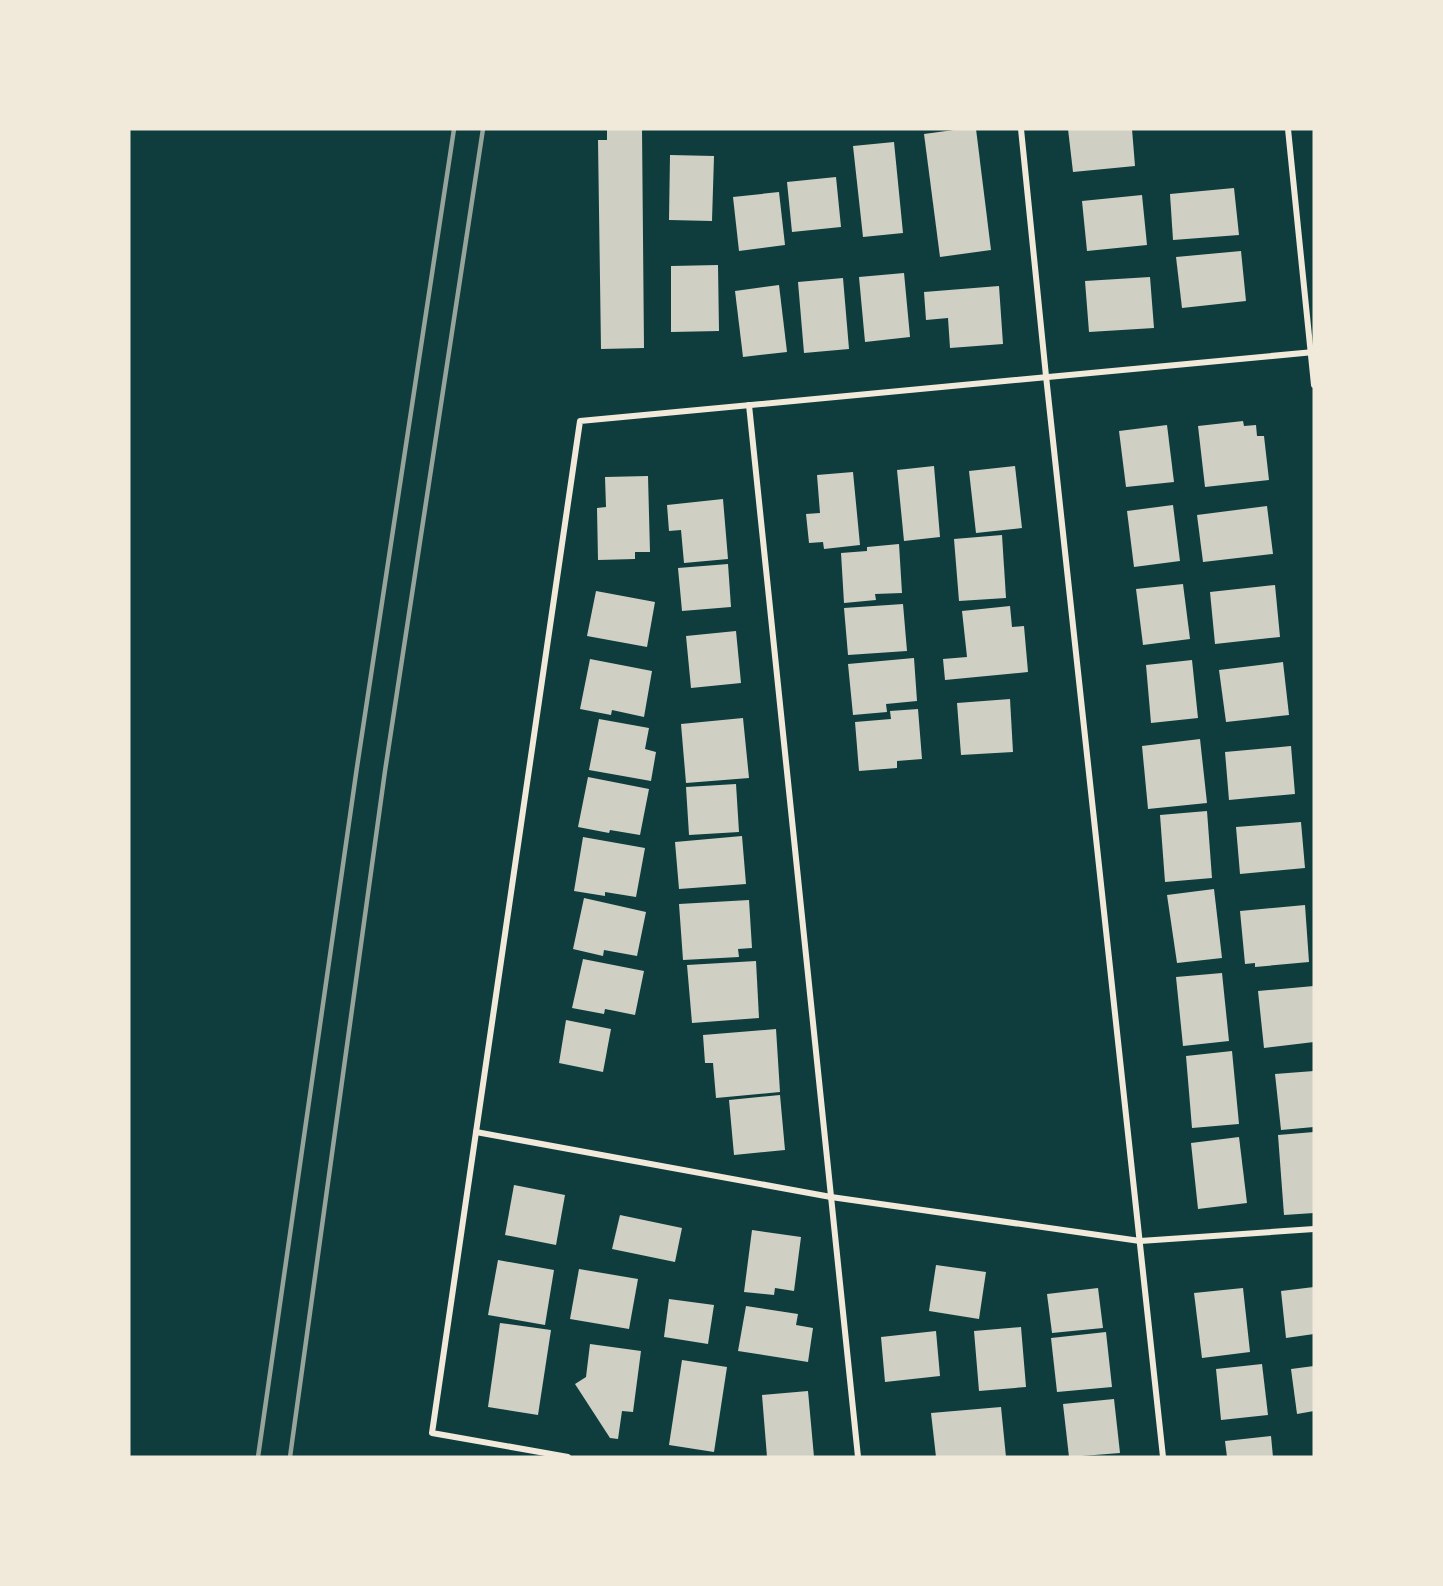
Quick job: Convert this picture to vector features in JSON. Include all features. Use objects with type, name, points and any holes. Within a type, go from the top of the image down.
[{"type":"street","points":[[1021,129],[1163,1457]]},
{"type":"street","points":[[1288,129],[1314,385]]},
{"type":"street","points":[[568,1457],[432,1433],[580,421],[1312,352]]},
{"type":"street","points":[[749,405],[858,1457]]},
{"type":"street","points":[[476,1132],[831,1197],[1140,1241],[1314,1229]]},
{"type":"building","points":[[607,129],[642,129],[644,348],[601,349],[598,140],[607,140]]},
{"type":"building","points":[[976,129],[991,250],[940,257],[924,134]]},
{"type":"building","points":[[1068,129],[1132,129],[1135,166],[1073,172]]},
{"type":"building","points":[[894,142],[903,233],[863,237],[853,146]]},
{"type":"building","points":[[670,155],[714,156],[712,221],[669,220]]},
{"type":"building","points":[[836,177],[841,227],[792,232],[787,182]]},
{"type":"building","points":[[1234,188],[1239,235],[1173,240],[1170,194]]},
{"type":"building","points":[[779,192],[785,245],[739,251],[733,197]]},
{"type":"building","points":[[1142,195],[1147,245],[1087,251],[1082,201]]},
{"type":"building","points":[[1241,251],[1246,301],[1182,308],[1176,257]]},
{"type":"building","points":[[718,265],[719,331],[671,332],[671,266]]},
{"type":"building","points":[[904,273],[910,337],[865,342],[859,277]]},
{"type":"building","points":[[1150,277],[1154,328],[1089,332],[1085,281]]},
{"type":"building","points":[[843,278],[849,349],[804,353],[798,282]]},
{"type":"building","points":[[779,285],[787,352],[743,357],[735,291]]},
{"type":"building","points":[[999,286],[1003,344],[950,348],[948,318],[926,320],[924,292]]},
{"type":"building","points":[[1243,421],[1244,426],[1256,425],[1257,436],[1264,436],[1269,480],[1205,487],[1198,426]]},
{"type":"building","points":[[1167,425],[1174,482],[1126,487],[1119,431]]},
{"type":"building","points":[[934,466],[940,537],[904,541],[897,470]]},
{"type":"building","points":[[1015,466],[1022,528],[976,533],[969,471]]},
{"type":"building","points":[[853,472],[860,545],[824,549],[823,542],[809,543],[806,514],[820,513],[817,475]]},
{"type":"building","points":[[648,476],[650,552],[635,552],[635,559],[598,560],[597,508],[606,507],[605,477]]},
{"type":"building","points":[[723,499],[728,559],[684,563],[681,530],[669,531],[667,505]]},
{"type":"building","points":[[1173,505],[1180,561],[1134,567],[1127,511]]},
{"type":"building","points":[[1267,506],[1273,554],[1203,562],[1197,515]]},
{"type":"building","points":[[1002,535],[1006,598],[959,601],[954,539]]},
{"type":"building","points":[[899,544],[902,593],[875,594],[876,600],[844,603],[841,553],[867,551],[867,547]]},
{"type":"building","points":[[728,564],[731,607],[682,611],[678,568]]},
{"type":"building","points":[[1183,584],[1190,639],[1143,645],[1136,589]]},
{"type":"building","points":[[1275,585],[1280,637],[1215,644],[1210,592]]},
{"type":"building","points":[[596,591],[655,602],[647,647],[587,636]]},
{"type":"building","points":[[903,604],[907,651],[848,655],[844,608]]},
{"type":"building","points":[[1010,606],[1012,627],[1024,626],[1028,672],[945,680],[943,659],[967,657],[962,611]]},
{"type":"building","points":[[736,631],[741,683],[691,688],[686,636]]},
{"type":"building","points":[[914,658],[917,701],[886,704],[887,712],[853,715],[848,664]]},
{"type":"building","points":[[590,659],[652,671],[644,717],[612,710],[611,715],[580,709]]},
{"type":"building","points":[[1192,660],[1198,718],[1151,723],[1146,665]]},
{"type":"building","points":[[1283,662],[1289,715],[1226,722],[1219,670]]},
{"type":"building","points":[[1010,699],[1013,752],[961,755],[957,703]]},
{"type":"building","points":[[918,709],[922,759],[897,761],[897,768],[859,771],[855,722],[891,719],[890,711]]},
{"type":"building","points":[[743,718],[749,778],[686,783],[681,724]]},
{"type":"building","points":[[599,719],[649,728],[645,749],[656,752],[651,781],[589,770]]},
{"type":"building","points":[[1200,739],[1207,803],[1148,809],[1142,746]]},
{"type":"building","points":[[1291,746],[1295,794],[1229,800],[1225,752]]},
{"type":"building","points":[[588,777],[649,789],[640,835],[610,830],[609,833],[578,827]]},
{"type":"building","points":[[736,784],[739,832],[689,835],[686,787]]},
{"type":"building","points":[[1207,811],[1212,878],[1165,882],[1160,815]]},
{"type":"building","points":[[1301,822],[1305,868],[1240,874],[1236,827]]},
{"type":"building","points":[[742,836],[746,884],[679,889],[675,842]]},
{"type":"building","points":[[583,837],[645,848],[636,897],[605,892],[605,896],[574,891]]},
{"type":"building","points":[[1214,889],[1222,958],[1177,963],[1167,895]]},
{"type":"building","points":[[584,898],[646,912],[637,956],[604,950],[603,956],[573,949]]},
{"type":"building","points":[[749,900],[752,948],[738,949],[739,957],[683,960],[679,904]]},
{"type":"building","points":[[1305,905],[1309,962],[1255,967],[1255,963],[1245,964],[1240,911]]},
{"type":"building","points":[[583,959],[644,971],[635,1015],[605,1009],[604,1014],[572,1008]]},
{"type":"building","points":[[756,961],[759,1018],[692,1023],[687,965]]},
{"type":"building","points":[[1222,973],[1229,1041],[1183,1046],[1176,977]]},
{"type":"building","points":[[1314,986],[1314,1042],[1264,1048],[1258,991]]},
{"type":"building","points":[[566,1020],[611,1029],[603,1072],[559,1063]]},
{"type":"building","points":[[776,1029],[780,1092],[716,1098],[713,1063],[705,1063],[703,1035]]},
{"type":"building","points":[[1232,1051],[1239,1124],[1192,1128],[1186,1056]]},
{"type":"building","points":[[1314,1071],[1314,1127],[1281,1130],[1275,1074]]},
{"type":"building","points":[[780,1095],[785,1150],[734,1155],[729,1100]]},
{"type":"building","points":[[1314,1132],[1314,1213],[1284,1215],[1278,1135]]},
{"type":"building","points":[[1239,1137],[1247,1203],[1198,1209],[1191,1143]]},
{"type":"building","points":[[514,1185],[565,1195],[556,1245],[505,1235]]},
{"type":"building","points":[[620,1215],[682,1228],[675,1262],[612,1249]]},
{"type":"building","points":[[752,1230],[801,1237],[794,1291],[775,1288],[774,1295],[744,1292]]},
{"type":"building","points":[[498,1260],[554,1270],[545,1325],[488,1315]]},
{"type":"building","points":[[936,1265],[986,1272],[979,1319],[929,1311]]},
{"type":"building","points":[[579,1269],[638,1279],[629,1329],[570,1319]]},
{"type":"building","points":[[1314,1287],[1314,1334],[1286,1338],[1281,1291]]},
{"type":"building","points":[[1098,1288],[1103,1328],[1052,1333],[1047,1294]]},
{"type":"building","points":[[1243,1288],[1250,1352],[1202,1358],[1194,1293]]},
{"type":"building","points":[[669,1299],[714,1305],[708,1344],[664,1337]]},
{"type":"building","points":[[746,1306],[798,1314],[796,1325],[813,1328],[808,1362],[738,1351]]},
{"type":"building","points":[[500,1323],[551,1330],[538,1415],[488,1407]]},
{"type":"building","points":[[1021,1327],[1026,1387],[979,1391],[974,1331]]},
{"type":"building","points":[[936,1331],[940,1376],[885,1382],[881,1337]]},
{"type":"building","points":[[1106,1332],[1112,1387],[1057,1392],[1051,1338]]},
{"type":"building","points":[[590,1344],[641,1351],[633,1412],[622,1411],[618,1439],[610,1438],[575,1384],[586,1377]]},
{"type":"building","points":[[682,1360],[727,1367],[714,1452],[669,1445]]},
{"type":"building","points":[[1262,1364],[1268,1415],[1221,1420],[1216,1369]]},
{"type":"building","points":[[1314,1366],[1314,1411],[1297,1414],[1291,1369]]},
{"type":"building","points":[[808,1391],[814,1457],[767,1457],[762,1395]]},
{"type":"building","points":[[1114,1399],[1120,1453],[1069,1457],[1063,1404]]},
{"type":"building","points":[[1001,1407],[1006,1457],[936,1457],[931,1413]]},
{"type":"building","points":[[1271,1436],[1273,1457],[1227,1457],[1225,1441]]},
{"type":"railway","points":[[258,1457],[357,767],[454,129]]},
{"type":"railway","points":[[290,1457],[385,771],[483,129]]}]
